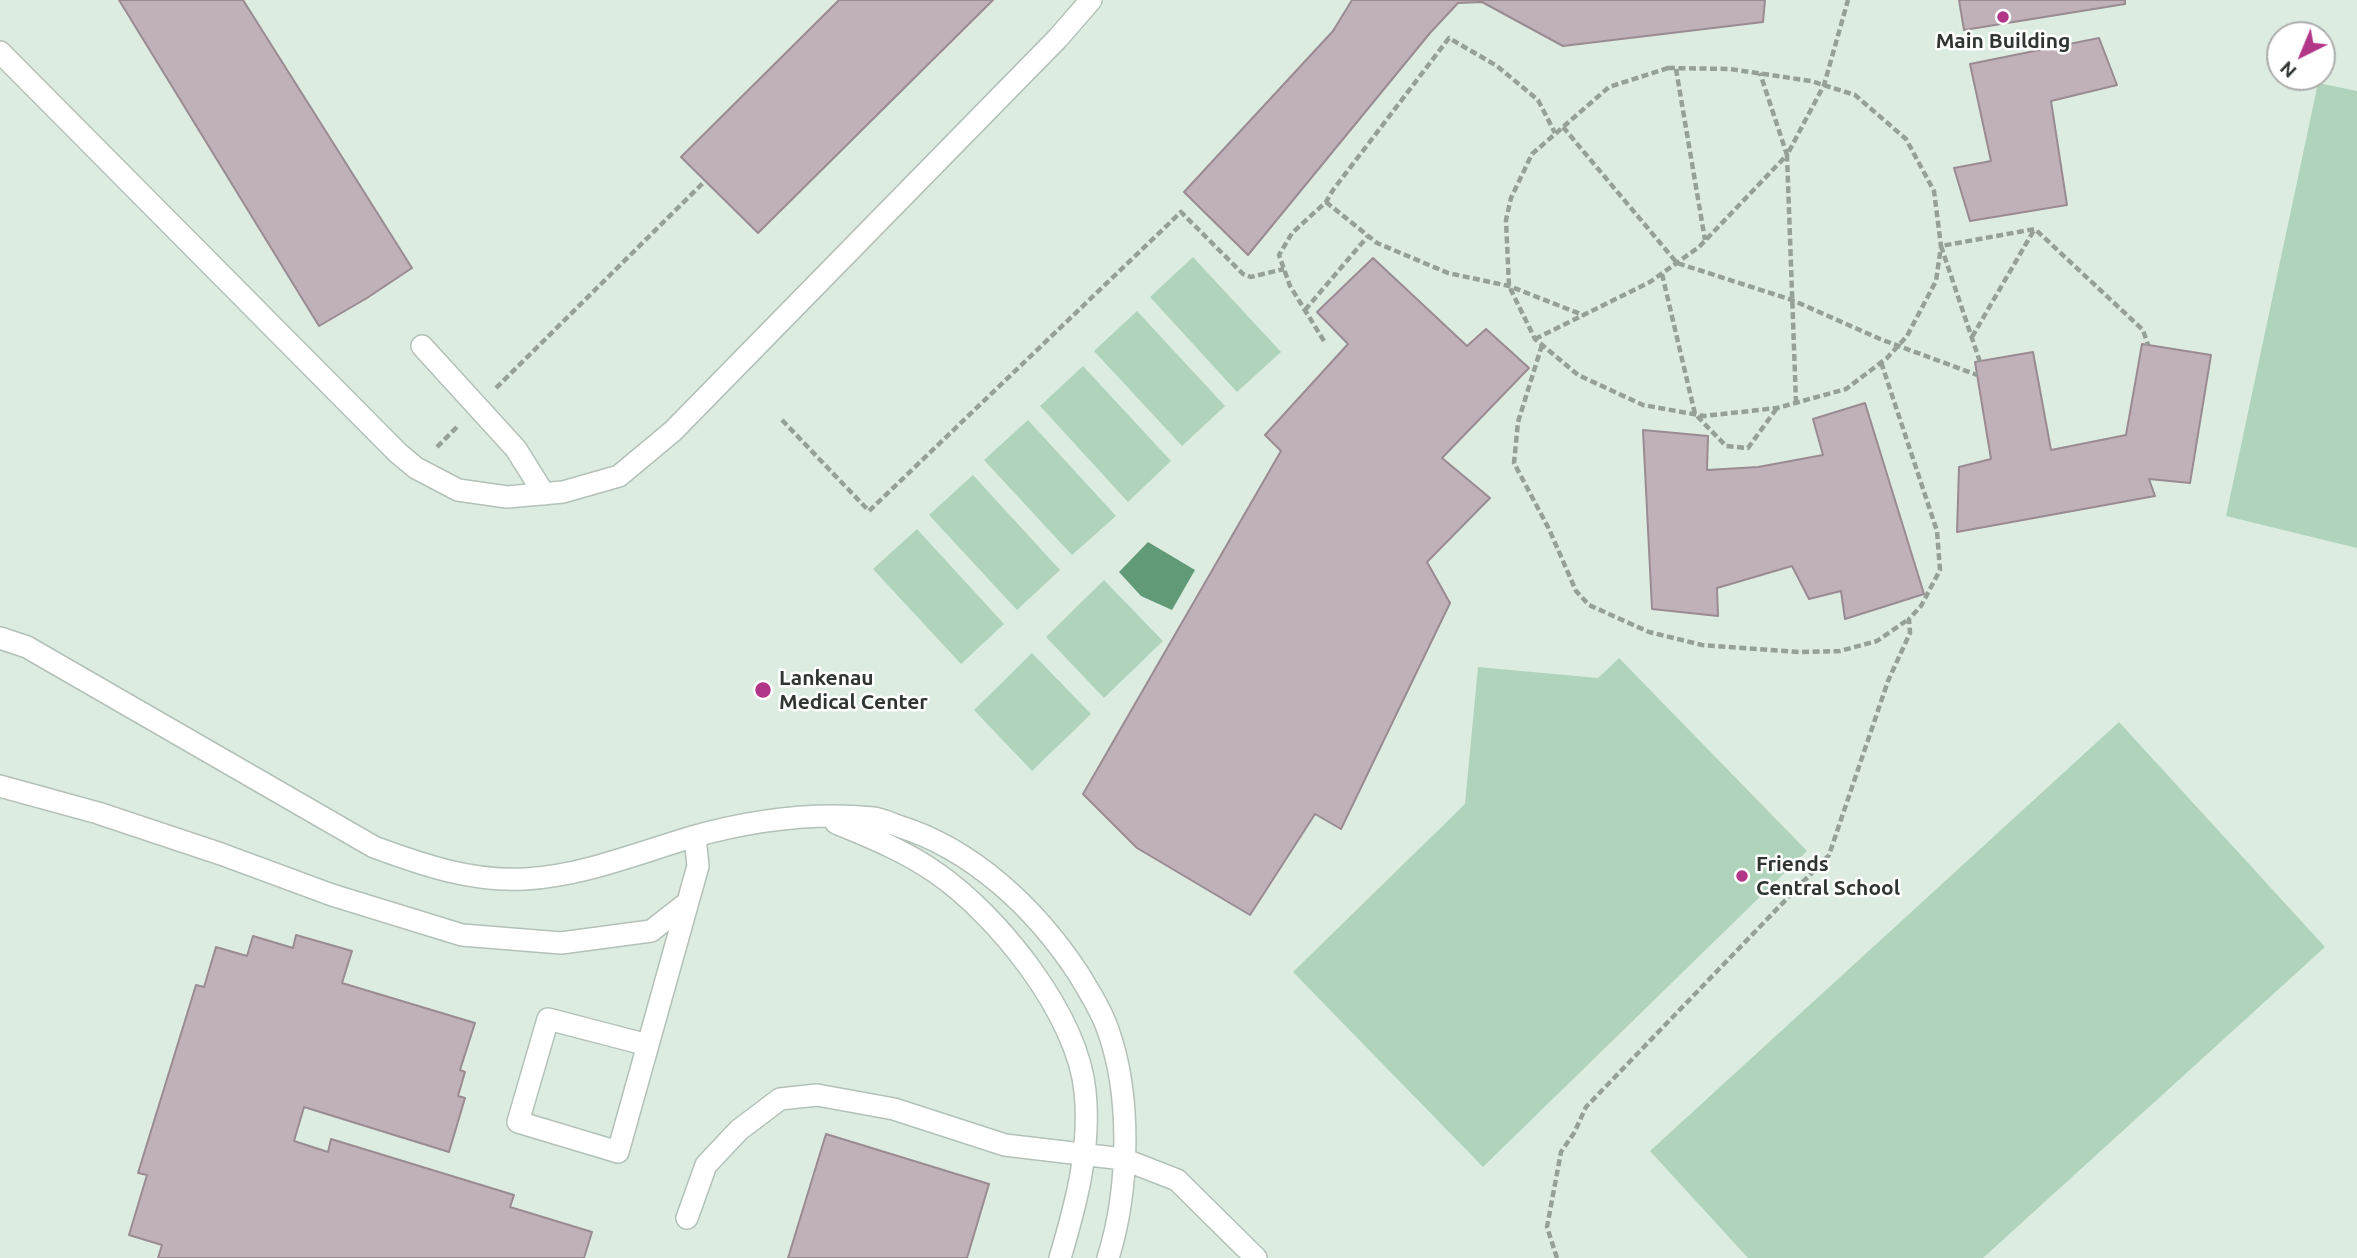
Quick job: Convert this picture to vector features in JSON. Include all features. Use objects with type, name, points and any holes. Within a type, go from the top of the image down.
[{"type":"lane","points":[[0,51],[378,433],[416,468],[458,490],[507,497],[563,492],[619,476],[673,431],[1058,38],[1091,0]]},
{"type":"lane","points":[[422,346],[516,449],[544,494]]},
{"type":"lane","points":[[0,638],[27,648],[374,847],[427,866],[475,877],[526,879],[583,869],[695,837],[760,822],[824,818],[875,818],[914,831],[954,850],[994,879],[1030,913],[1064,952],[1091,993],[1108,1029],[1118,1067],[1122,1100],[1124,1173],[1115,1237],[1108,1258]]},
{"type":"lane","points":[[0,786],[98,813],[221,853],[332,895],[462,935],[562,943],[651,931],[687,903]]},
{"type":"lane","points":[[824,818],[909,856],[938,874],[971,901],[994,925],[1052,1000],[1074,1046],[1085,1091],[1085,1156],[1077,1200],[1060,1258]]},
{"type":"lane","points":[[648,1045],[548,1018],[518,1122],[618,1152],[648,1045],[687,903],[698,866],[695,837]]},
{"type":"lane","points":[[687,1218],[706,1166],[739,1130],[780,1099],[817,1096],[894,1109],[1005,1145],[1123,1159],[1177,1180],[1243,1254]]},
{"type":"path","points":[[1535,339],[1662,274],[1705,240],[1787,155],[1824,85],[1848,0]]},
{"type":"path","points":[[1324,341],[1290,286],[1279,255],[1292,233],[1326,202],[1449,38],[1497,66],[1538,100],[1555,134]]},
{"type":"path","points":[[1941,246],[1936,281],[1907,335],[1881,362],[1846,389],[1777,408],[1704,416],[1643,405],[1578,375],[1535,339],[1509,286],[1506,220],[1511,198],[1532,154],[1609,87],[1668,68],[1730,69],[1824,85],[1855,95],[1906,139],[1934,191],[1941,246],[1980,362]]},
{"type":"path","points":[[1675,68],[1705,240]]},
{"type":"path","points":[[1760,73],[1787,155],[1796,403]]},
{"type":"path","points":[[1563,127],[1677,262],[1792,300],[1898,346],[1977,375]]},
{"type":"path","points":[[416,468],[705,181]]},
{"type":"path","points":[[1326,202],[1377,243],[1448,273],[1509,286],[1583,315]]},
{"type":"path","points":[[782,420],[869,511],[1181,212],[1243,274],[1251,277],[1284,269]]},
{"type":"path","points":[[1941,246],[2035,229]]},
{"type":"path","points":[[1972,337],[2035,229]]},
{"type":"path","points":[[2035,229],[2143,330],[2148,345]]},
{"type":"path","points":[[1304,310],[1368,236]]},
{"type":"path","points":[[1662,274],[1695,414],[1726,446],[1748,448],[1777,408]]},
{"type":"path","points":[[1542,345],[1518,422],[1514,463],[1549,529],[1576,591],[1589,605],[1649,632],[1702,645],[1799,652],[1840,651],[1877,640],[1909,619],[1920,606],[1940,570],[1937,531],[1881,362]]},
{"type":"path","points":[[1557,1258],[1547,1227],[1560,1152],[1574,1133],[1586,1107],[1829,855],[1888,681],[1910,633],[1909,619]]},
{"type":"shaded area","points":[[2336,87],[2357,91],[2357,548],[2226,516],[2316,91],[2336,91]]},
{"type":"shaded area","points":[[1193,257],[1281,352],[1237,392],[1150,297]]},
{"type":"shaded area","points":[[1137,311],[1225,406],[1182,446],[1094,351]]},
{"type":"shaded area","points":[[1083,366],[1171,461],[1128,502],[1040,406]]},
{"type":"shaded area","points":[[1028,420],[1116,516],[1072,555],[984,460]]},
{"type":"shaded area","points":[[973,475],[1060,570],[1017,610],[929,515]]},
{"type":"shaded area","points":[[917,529],[1004,624],[961,664],[873,569]]},
{"type":"shaded area","points":[[1148,542],[1195,570],[1172,610],[1141,596],[1119,572]]},
{"type":"shaded area","points":[[1104,580],[1163,641],[1104,698],[1046,637]]},
{"type":"shaded area","points":[[1032,653],[1091,714],[1032,771],[974,710]]},
{"type":"shaded area","points":[[1619,658],[1807,851],[1483,1167],[1293,972],[1465,804],[1478,667],[1598,678]]},
{"type":"shaded area","points":[[2119,722],[2325,947],[1983,1258],[1748,1258],[1650,1151]]},
{"type":"building","points":[[119,0],[243,0],[412,268],[319,326]]},
{"type":"building","points":[[839,0],[993,0],[758,233],[681,157]]},
{"type":"building","points":[[1352,0],[1765,0],[1763,22],[1563,46],[1482,2],[1458,3],[1430,33],[1248,255],[1184,192],[1333,31]]},
{"type":"building","name":"Main Building","points":[[1959,0],[2125,0],[2125,4],[1964,30]]},
{"type":"building","points":[[2099,38],[2117,85],[2051,101],[2067,205],[1970,221],[1954,168],[1991,161],[1970,64]]},
{"type":"building","points":[[1373,258],[1467,346],[1486,329],[1529,368],[1442,458],[1490,498],[1427,562],[1450,603],[1341,829],[1315,814],[1250,915],[1137,848],[1083,794],[1281,451],[1265,435],[1348,344],[1317,312]]},
{"type":"building","points":[[2142,344],[2211,355],[2190,483],[2149,479],[2155,496],[1957,532],[1959,467],[1991,459],[1975,362],[2033,352],[2051,450],[2126,435]]},
{"type":"building","points":[[1865,403],[1924,594],[1845,619],[1841,591],[1809,599],[1792,566],[1717,588],[1718,616],[1652,609],[1643,430],[1708,436],[1707,470],[1758,467],[1823,455],[1813,419]]},
{"type":"building","points":[[296,935],[352,951],[342,983],[475,1023],[460,1070],[465,1072],[458,1096],[465,1098],[449,1152],[304,1107],[294,1141],[328,1152],[331,1139],[514,1195],[510,1207],[592,1232],[584,1258],[158,1258],[162,1245],[129,1235],[147,1175],[138,1173],[196,985],[204,987],[216,947],[247,956],[253,936],[293,948]]},
{"type":"building","points":[[826,1134],[989,1184],[967,1258],[788,1258]]},
{"type":"place","name":"Main Building","points":[[2003,17]]},
{"type":"place","name":"Lankenau Medical Center","points":[[763,690]]},
{"type":"place","name":"Friends Central School","points":[[1742,876]]}]
